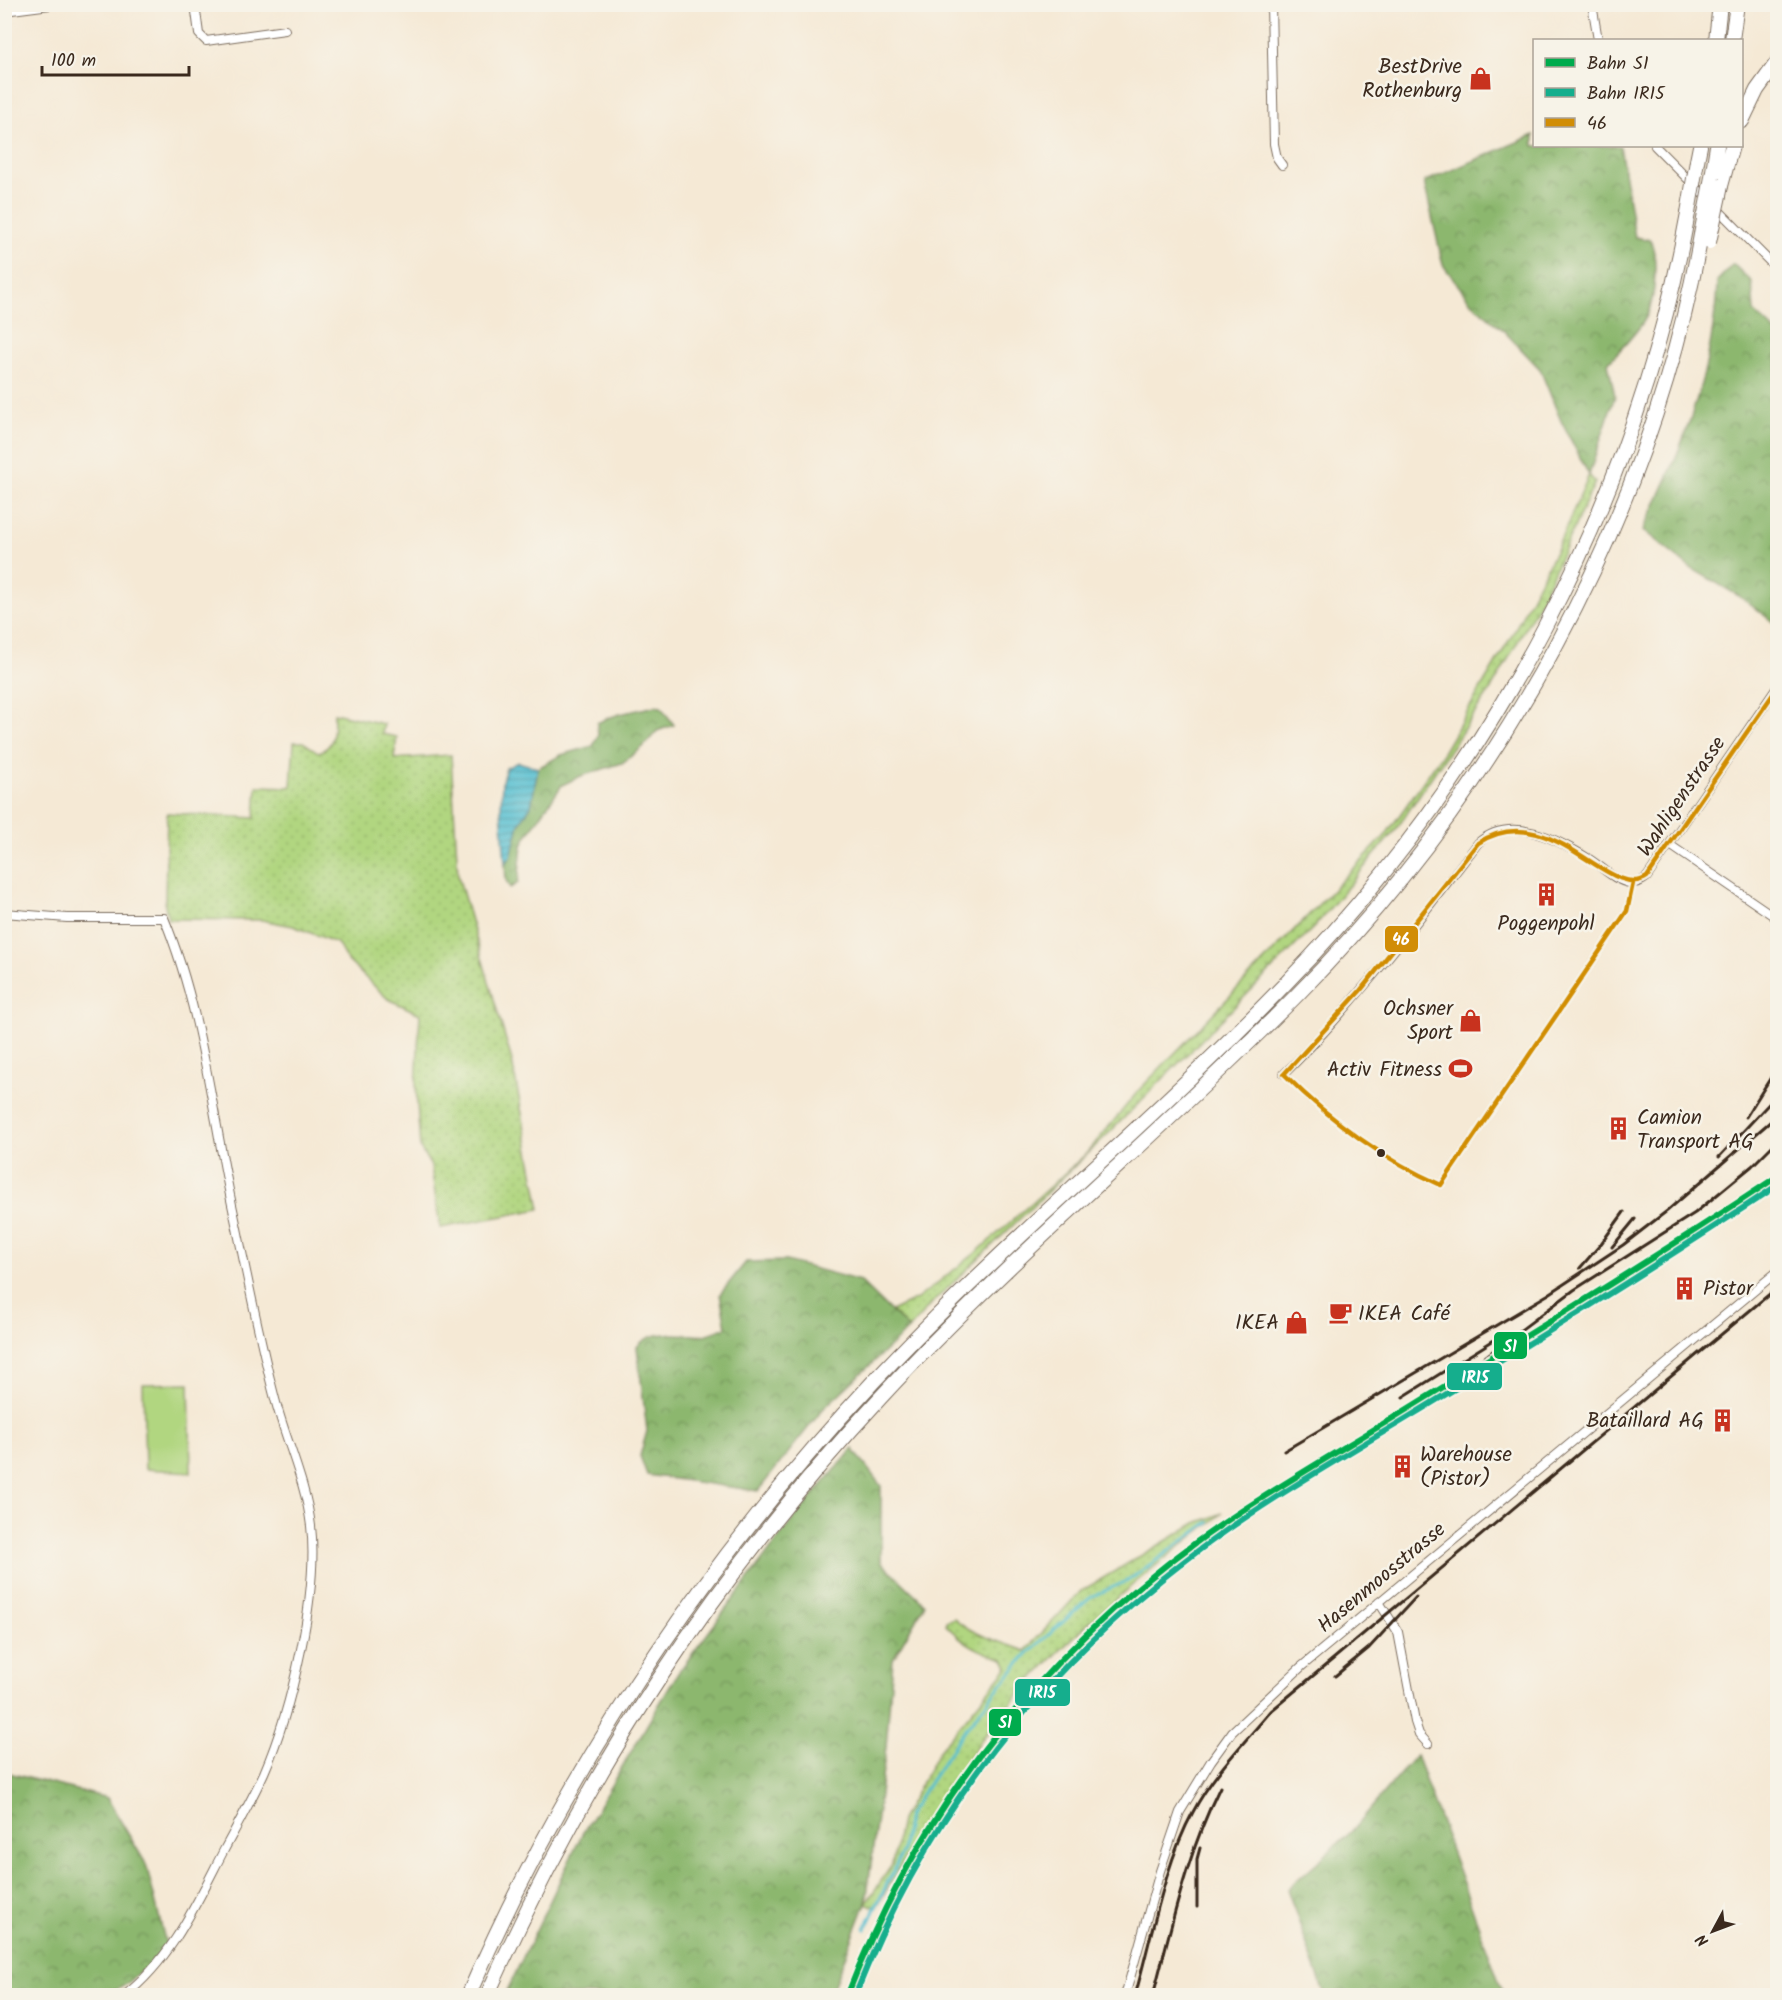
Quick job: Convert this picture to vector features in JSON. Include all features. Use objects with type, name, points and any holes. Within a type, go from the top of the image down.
[{"type":"highway","points":[[1716,39],[1720,4]]},
{"type":"highway","points":[[1732,39],[1737,4]]},
{"type":"highway","points":[[1743,119],[1757,90],[1778,61]]},
{"type":"highway","points":[[468,1995],[523,1877],[607,1728],[654,1654],[762,1508],[904,1349],[1288,982],[1375,883],[1453,780],[1498,713],[1567,587],[1605,500],[1638,408],[1662,330],[1687,220],[1700,147]]},
{"type":"highway","points":[[1717,147],[1717,181]]},
{"type":"highway","points":[[487,1995],[542,1877],[623,1732],[669,1660],[777,1516],[882,1395],[928,1348],[1302,990],[1414,862],[1471,784],[1522,705],[1596,566],[1656,412],[1697,256],[1705,238],[1717,181],[1732,147]]},
{"type":"street","points":[[4,11],[58,4]]},
{"type":"street","points":[[195,4],[199,34],[207,41],[285,30]]},
{"type":"street","points":[[1271,4],[1274,144],[1277,158],[1282,165]]},
{"type":"street","points":[[1592,4],[1598,39]]},
{"type":"street","points":[[1656,147],[1778,270]]},
{"type":"street","name":"Wahligenstrasse","points":[[1284,1074],[1318,1039],[1407,935],[1478,843],[1491,833],[1507,828],[1525,830],[1574,851],[1630,883],[1647,877],[1778,686]]},
{"type":"street","points":[[1670,845],[1778,919]]},
{"type":"street","points":[[4,913],[67,918],[164,918],[179,954],[210,1084],[233,1210],[274,1397],[312,1527],[311,1574],[306,1620],[287,1701],[264,1771],[206,1886],[169,1949],[152,1971],[124,1995]]},
{"type":"street","name":"Hasenmoosstrasse","points":[[1125,1995],[1180,1812],[1211,1761],[1232,1732],[1268,1695],[1778,1271]]},
{"type":"street","points":[[1379,1602],[1398,1632],[1415,1722],[1419,1734],[1428,1744]]},
{"type":"green space","points":[[1533,135],[1533,147],[1620,147],[1635,237],[1650,240],[1653,248],[1655,280],[1645,319],[1608,363],[1615,396],[1589,475],[1561,421],[1540,369],[1503,330],[1470,301],[1443,265],[1424,182]]},
{"type":"green space","points":[[1733,264],[1752,282],[1754,312],[1777,333],[1777,625],[1739,596],[1689,567],[1643,530],[1670,471],[1694,409],[1710,346],[1717,281]]},
{"type":"green space","points":[[1589,475],[1595,482],[1540,602],[1493,686],[1397,828],[1315,926],[1110,1132],[929,1306],[909,1329],[891,1311],[917,1299],[978,1251],[1086,1154],[1140,1089],[1385,836],[1441,756],[1510,639],[1558,546]]},
{"type":"green space","points":[[656,706],[661,707],[674,725],[657,731],[643,747],[622,763],[581,776],[562,785],[526,837],[522,846],[518,883],[510,888],[506,880],[505,864],[511,856],[519,824],[531,806],[538,768],[561,755],[593,746],[598,735],[597,723],[618,715]]},
{"type":"green space","points":[[334,713],[384,724],[382,734],[397,737],[394,759],[451,755],[458,876],[512,1061],[540,1209],[440,1228],[431,1166],[420,1148],[416,1086],[420,1014],[388,999],[346,959],[337,943],[293,926],[262,920],[168,919],[165,905],[167,813],[255,818],[257,786],[291,787],[294,742],[303,742],[318,752],[324,750],[333,737]]},
{"type":"green space","points":[[786,1261],[860,1281],[909,1329],[823,1409],[758,1491],[647,1475],[640,1456],[647,1431],[637,1347],[643,1341],[659,1335],[703,1335],[726,1327],[720,1294],[746,1262]]},
{"type":"green space","points":[[189,1383],[191,1472],[145,1469],[143,1384]]},
{"type":"green space","points":[[853,1449],[881,1486],[881,1562],[925,1604],[893,1659],[886,1747],[866,1903],[830,1995],[505,1995],[582,1834],[678,1673],[797,1514]]},
{"type":"green space","points":[[1223,1513],[1128,1589],[1067,1643],[1039,1672],[986,1734],[956,1776],[876,1908],[866,1903],[892,1865],[901,1820],[939,1751],[1008,1667],[1004,1659],[965,1642],[946,1625],[946,1621],[954,1618],[979,1634],[1025,1651],[1081,1591],[1196,1523]]},
{"type":"green space","points":[[1416,1755],[1504,1995],[1325,1995],[1287,1889],[1351,1832]]},
{"type":"green space","points":[[5,1772],[107,1798],[146,1864],[167,1948],[127,1984],[108,1995],[17,1995],[5,1988]]},
{"type":"water","points":[[518,762],[538,768],[531,806],[519,824],[511,856],[505,864],[501,809],[502,781],[506,768]]},
{"type":"waterway","points":[[865,1929],[902,1853],[908,1815],[961,1735],[994,1693],[1027,1654],[1091,1597],[1129,1580],[1209,1522]]},
{"type":"railway","points":[[1746,1117],[1778,1066]]},
{"type":"railway","points":[[1719,1157],[1778,1094]]},
{"type":"railway","points":[[1284,1451],[1549,1294],[1623,1245],[1667,1211],[1778,1115]]},
{"type":"railway","points":[[1446,1386],[1574,1290],[1695,1213],[1752,1166],[1778,1140]]},
{"type":"railway","points":[[1580,1268],[1624,1212]]},
{"type":"railway","points":[[1612,1247],[1635,1219]]},
{"type":"railway","points":[[1135,1996],[1159,1902],[1183,1832],[1210,1785],[1229,1759],[1271,1711],[1778,1287]]},
{"type":"railway","points":[[1403,1397],[1494,1340]]},
{"type":"railway","points":[[1335,1676],[1369,1648],[1416,1597]]},
{"type":"railway","points":[[1153,1996],[1189,1863],[1220,1787]]},
{"type":"railway","points":[[1197,1907],[1197,1859],[1200,1848]]},
{"type":"rail line","name":"S1","points":[[847,1996],[879,1922],[916,1853],[957,1787],[1004,1724],[1055,1666],[1111,1611],[1172,1561],[1237,1514],[1601,1290],[1778,1176]]},
{"type":"rail line","name":"IR15","points":[[855,1996],[883,1931],[915,1869],[950,1811],[990,1755],[1033,1702],[1080,1652],[1131,1604],[1186,1560],[1273,1499],[1470,1380],[1778,1185]]},
{"type":"transit line","name":"46","points":[[1284,1074],[1360,991],[1478,843],[1504,832],[1530,832],[1553,840],[1615,876],[1632,881],[1647,877],[1778,687]]},
{"type":"transit line","name":"46","points":[[1441,1185],[1627,911],[1633,883]]},
{"type":"transit line","name":"46","points":[[1284,1074],[1319,1107],[1357,1137],[1398,1163],[1441,1185]]},
{"type":"place","name":"BestDrive Rothenburg","points":[[1480,78]]},
{"type":"place","name":"Poggenpohl","points":[[1546,895]]},
{"type":"place","name":"Ochsner Sport","points":[[1471,1020]]},
{"type":"place","name":"Activ Fitness","points":[[1460,1069]]},
{"type":"place","name":"Camion Transport AG","points":[[1619,1129]]},
{"type":"place","name":"Pistor","points":[[1685,1288]]},
{"type":"place","name":"IKEA Café","points":[[1340,1313]]},
{"type":"place","name":"IKEA","points":[[1297,1322]]},
{"type":"place","name":"Bataillard AG","points":[[1722,1420]]},
{"type":"place","name":"Warehouse (Pistor)","points":[[1402,1466]]}]
